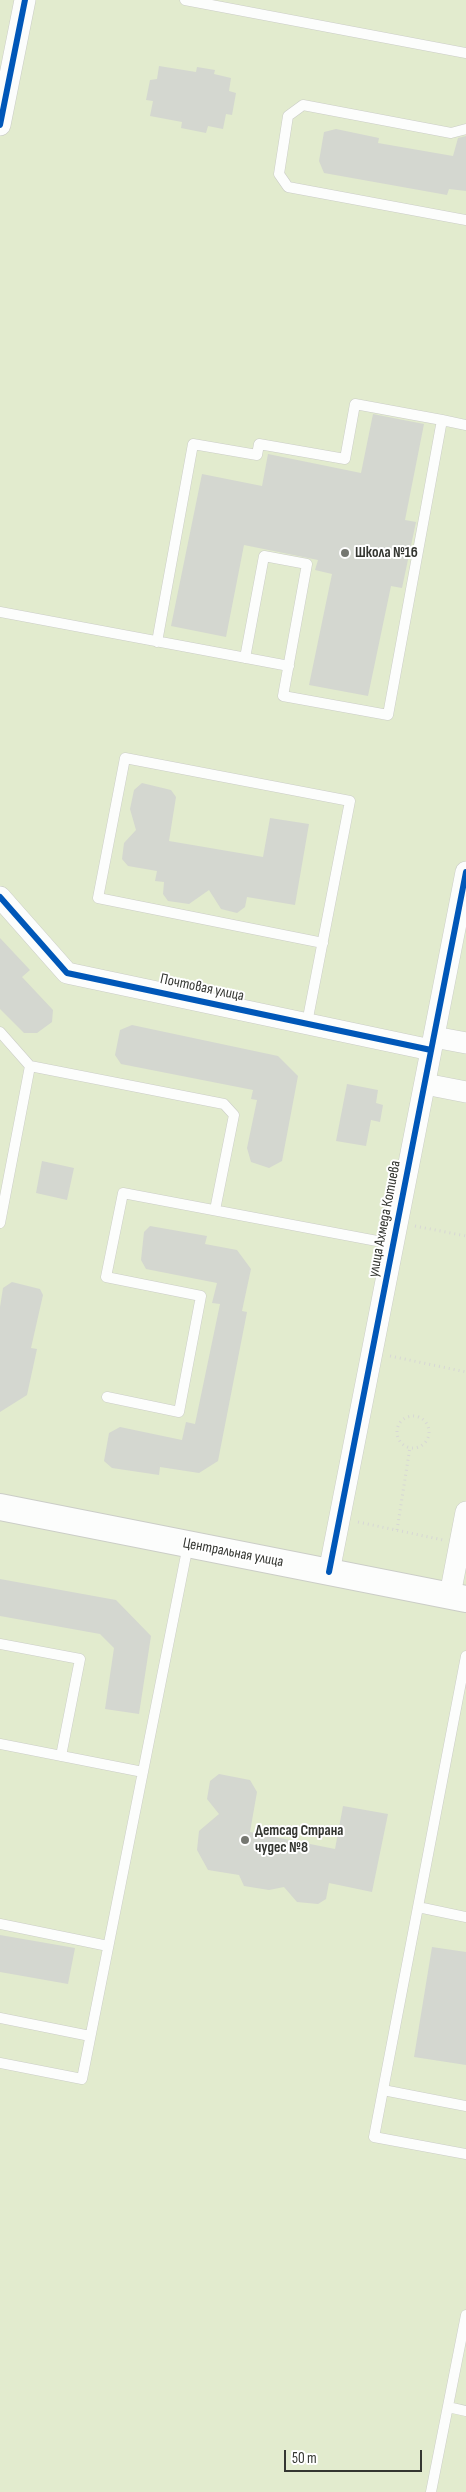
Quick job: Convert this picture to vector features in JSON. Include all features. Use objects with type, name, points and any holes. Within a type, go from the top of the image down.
[{"type":"street","points":[[0,125],[25,0]]},
{"type":"street","name":"улица Ахмеда Котиева","points":[[329,1572],[466,872]]},
{"type":"street","name":"Почтовая улица","points":[[0,897],[67,973],[308,1023],[432,1043],[466,1043]]},
{"type":"street","points":[[425,1084],[466,1092]]},
{"type":"street","name":"Центральная улица","points":[[0,1507],[458,1597]]},
{"type":"street","points":[[458,1597],[460,1543],[466,1512]]},
{"type":"lane","points":[[185,0],[466,54]]},
{"type":"lane","points":[[466,129],[451,133],[303,105],[288,116],[279,174],[288,187],[466,220]]},
{"type":"lane","points":[[157,642],[193,444],[256,455],[259,444],[345,459],[355,404],[466,425]]},
{"type":"lane","points":[[245,658],[264,556],[307,564],[283,696],[388,715],[442,420]]},
{"type":"lane","points":[[0,612],[288,666]]},
{"type":"lane","points":[[308,1023],[350,801],[125,758],[98,898],[323,943]]},
{"type":"lane","points":[[0,1032],[30,1066],[224,1104],[234,1115],[215,1210]]},
{"type":"lane","points":[[0,1223],[30,1066]]},
{"type":"lane","points":[[107,1397],[179,1412],[201,1296],[106,1278],[123,1193],[393,1244]]},
{"type":"lane","points":[[0,2063],[82,2079],[188,1544]]},
{"type":"lane","points":[[0,1644],[80,1659],[61,1756]]},
{"type":"lane","points":[[466,1656],[374,2137],[466,2154]]},
{"type":"lane","points":[[0,1744],[143,1772]]},
{"type":"lane","points":[[418,1907],[466,1917]]},
{"type":"lane","points":[[0,1924],[108,1946]]},
{"type":"lane","points":[[0,2018],[90,2036]]},
{"type":"lane","points":[[383,2090],[466,2106]]},
{"type":"lane","points":[[431,2492],[466,2315]]},
{"type":"lane","points":[[448,2408],[466,2411]]},
{"type":"path","points":[[398,1222],[466,1236]]},
{"type":"path","points":[[372,1353],[466,1372]]},
{"type":"path","points":[[410,1415],[421,1417],[428,1424],[429,1435],[424,1444],[410,1448],[404,1446],[397,1439],[396,1428],[401,1419],[410,1415]]},
{"type":"path","points":[[397,1530],[410,1448]]},
{"type":"path","points":[[352,1521],[460,1543]]},
{"type":"green space","points":[[0,0],[466,0],[466,2492],[0,2492]]},
{"type":"building","points":[[159,66],[196,72],[197,67],[215,70],[214,74],[231,78],[229,91],[236,93],[232,115],[226,114],[223,129],[208,126],[206,133],[181,128],[182,122],[150,116],[153,101],[146,100],[150,80],[157,79]]},
{"type":"building","points":[[336,129],[379,138],[378,143],[453,156],[458,138],[466,136],[466,191],[449,189],[447,195],[324,173],[319,161],[324,132]]},
{"type":"building","name":"Школа №16","points":[[373,414],[424,424],[405,520],[416,522],[402,588],[391,586],[368,696],[309,685],[332,574],[315,570],[318,560],[244,545],[226,637],[171,626],[202,474],[262,486],[268,454],[361,473]]},
{"type":"building","points":[[142,783],[171,790],[176,797],[169,841],[263,857],[270,818],[309,824],[295,905],[247,897],[245,907],[237,913],[221,909],[209,890],[189,904],[168,901],[163,894],[164,882],[155,881],[157,871],[128,866],[122,859],[124,843],[136,830],[130,809],[134,790]]},
{"type":"building","points":[[0,938],[30,970],[22,977],[53,1010],[52,1022],[37,1033],[24,1033],[0,1009]]},
{"type":"building","points":[[132,1025],[278,1056],[298,1076],[282,1161],[269,1168],[251,1162],[247,1148],[257,1100],[251,1099],[253,1090],[121,1064],[115,1055],[120,1030]]},
{"type":"building","points":[[347,1084],[378,1090],[376,1103],[383,1105],[380,1122],[371,1120],[366,1146],[336,1141]]},
{"type":"building","points":[[42,1161],[74,1168],[67,1200],[36,1193]]},
{"type":"building","points":[[150,1226],[207,1236],[205,1244],[237,1250],[251,1269],[242,1311],[247,1312],[218,1461],[199,1473],[160,1467],[159,1475],[112,1468],[104,1461],[109,1433],[120,1427],[182,1440],[186,1422],[195,1424],[220,1304],[212,1303],[217,1283],[146,1269],[141,1260],[144,1232]]},
{"type":"building","points":[[12,1282],[40,1289],[43,1295],[31,1348],[37,1349],[27,1395],[0,1412],[0,1307],[3,1288]]},
{"type":"building","points":[[0,1579],[116,1600],[151,1636],[139,1714],[105,1709],[114,1648],[100,1634],[0,1616]]},
{"type":"building","name":"Детсад Страна чудес №8","points":[[219,1774],[250,1780],[257,1792],[250,1832],[335,1849],[343,1806],[388,1814],[372,1892],[329,1883],[326,1899],[318,1904],[297,1902],[284,1887],[269,1890],[244,1886],[239,1875],[208,1870],[197,1850],[199,1831],[219,1814],[207,1799],[210,1781]]},
{"type":"building","points":[[0,1935],[75,1948],[68,1984],[0,1972]]},
{"type":"building","points":[[432,1947],[466,1952],[466,2065],[414,2057]]},
{"type":"cycle path","points":[[0,125],[25,0]]},
{"type":"cycle path","points":[[329,1572],[466,872]]},
{"type":"cycle path","points":[[0,897],[67,973],[431,1050]]},
{"type":"place","name":"Школа №16","points":[[345,553]]},
{"type":"place","name":"Детсад Страна чудес №8","points":[[245,1840]]}]
